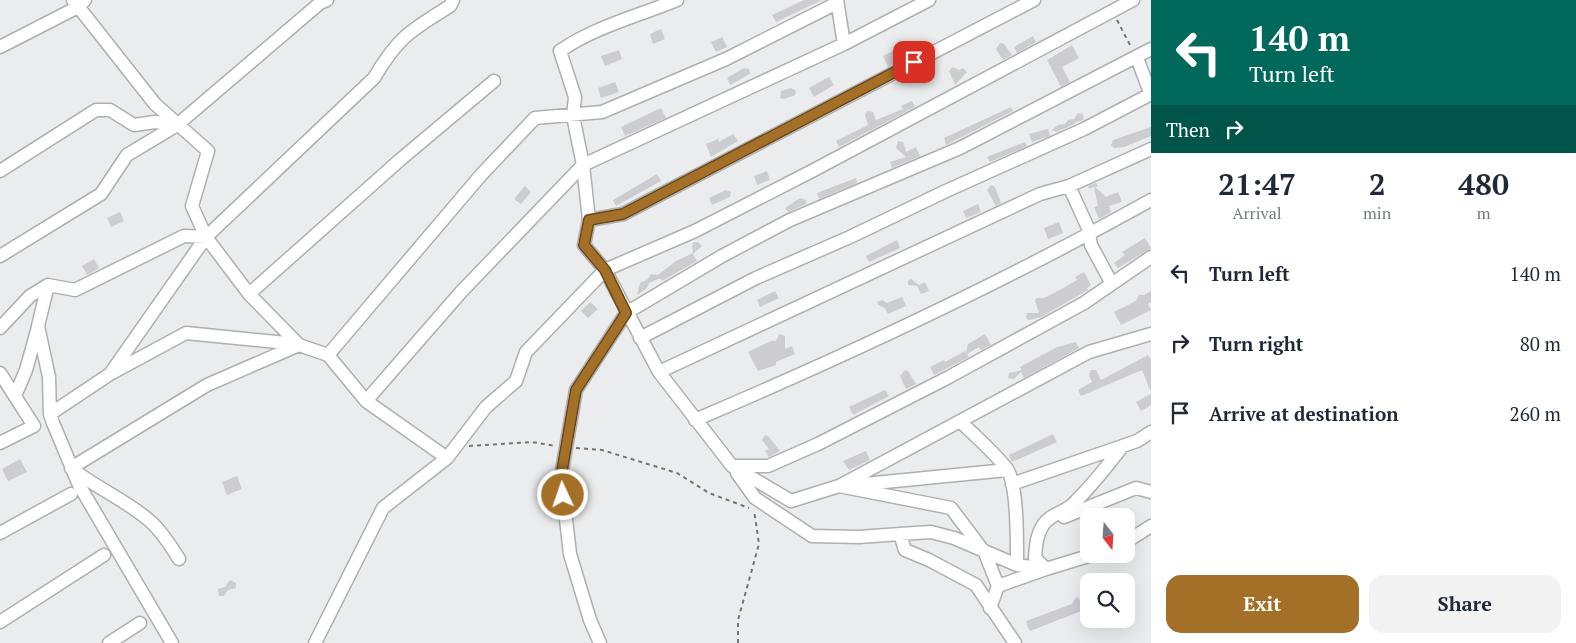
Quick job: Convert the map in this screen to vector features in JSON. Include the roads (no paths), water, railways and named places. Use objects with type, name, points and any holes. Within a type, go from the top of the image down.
[{"type":"street","points":[[0,256],[101,194],[126,155],[176,125],[320,3],[327,0]]},
{"type":"street","points":[[110,374],[206,237],[374,78],[393,48],[408,33],[450,6],[453,0]]},
{"type":"street","points":[[366,401],[461,292],[583,165],[844,44],[929,0]]},
{"type":"street","points":[[589,220],[623,214],[1034,0]]},
{"type":"street","points":[[315,643],[382,508],[451,453],[486,407],[516,381],[526,352],[605,270],[695,231],[798,179],[1133,0]]},
{"type":"street","points":[[672,1],[621,20],[572,42],[560,51],[575,97],[573,116],[583,165],[589,220],[584,245],[605,270],[626,313],[659,372],[756,498],[812,536],[859,537],[931,532],[954,538],[985,553],[1017,565],[1046,569]]},
{"type":"street","points":[[328,355],[481,175],[535,118],[602,112],[699,71],[837,1],[844,44]]},
{"type":"street","points":[[0,47],[79,2],[155,104],[176,125],[208,151],[192,206],[206,237],[249,294],[299,344]]},
{"type":"street","points":[[600,643],[590,620],[570,554],[561,476],[576,390],[626,313],[722,256],[790,220],[960,148],[1137,58],[1151,49]]},
{"type":"street","points":[[640,338],[756,278],[850,237],[946,191],[1084,129],[1151,94],[1137,58]]},
{"type":"street","points":[[249,294],[401,159],[494,81]]},
{"type":"street","points":[[0,171],[96,110],[110,110],[134,125],[155,122],[176,125]]},
{"type":"street","points":[[659,372],[1040,194],[1069,186],[1151,150]]},
{"type":"street","points":[[1069,186],[1090,234],[1090,245],[1112,284]]},
{"type":"street","points":[[695,420],[831,362],[1090,234],[1151,200]]},
{"type":"street","points":[[0,328],[30,296],[48,285],[75,290],[184,236],[206,237]]},
{"type":"street","points":[[732,466],[768,466],[818,444],[1084,304],[1151,257]]},
{"type":"street","points":[[15,396],[26,370],[48,285]]},
{"type":"street","points":[[38,326],[49,377],[50,414],[71,468],[172,643]]},
{"type":"street","points":[[50,414],[110,374],[186,333],[299,344],[328,355],[366,401],[451,453]]},
{"type":"street","points":[[732,466],[791,501],[839,486],[1089,352],[1151,334]]},
{"type":"street","points":[[71,468],[206,385],[299,344]]},
{"type":"street","points":[[0,373],[34,426],[0,444]]},
{"type":"street","points":[[961,422],[1008,470],[1012,484],[1017,536],[1017,565]]},
{"type":"street","points":[[1012,484],[1137,441],[1151,432]]},
{"type":"street","points":[[1046,569],[1035,558],[1036,540],[1043,525],[1051,516],[1073,505],[1095,482],[1122,446]]},
{"type":"street","points":[[71,468],[92,484],[142,515],[165,537],[179,559]]},
{"type":"street","points":[[839,486],[1008,470]]},
{"type":"street","points":[[839,486],[951,508],[985,553],[998,586],[990,608]]},
{"type":"street","points":[[1017,536],[1136,488],[1151,492]]},
{"type":"street","points":[[0,532],[71,494]]},
{"type":"street","points":[[1135,537],[1151,526]]},
{"type":"street","points":[[900,534],[905,550],[929,560],[976,585],[1015,643]]},
{"type":"street","points":[[1135,541],[1151,537]]},
{"type":"street","points":[[0,622],[104,555]]},
{"type":"street","points":[[998,586],[1080,559]]},
{"type":"street","points":[[109,643],[140,623]]}]
